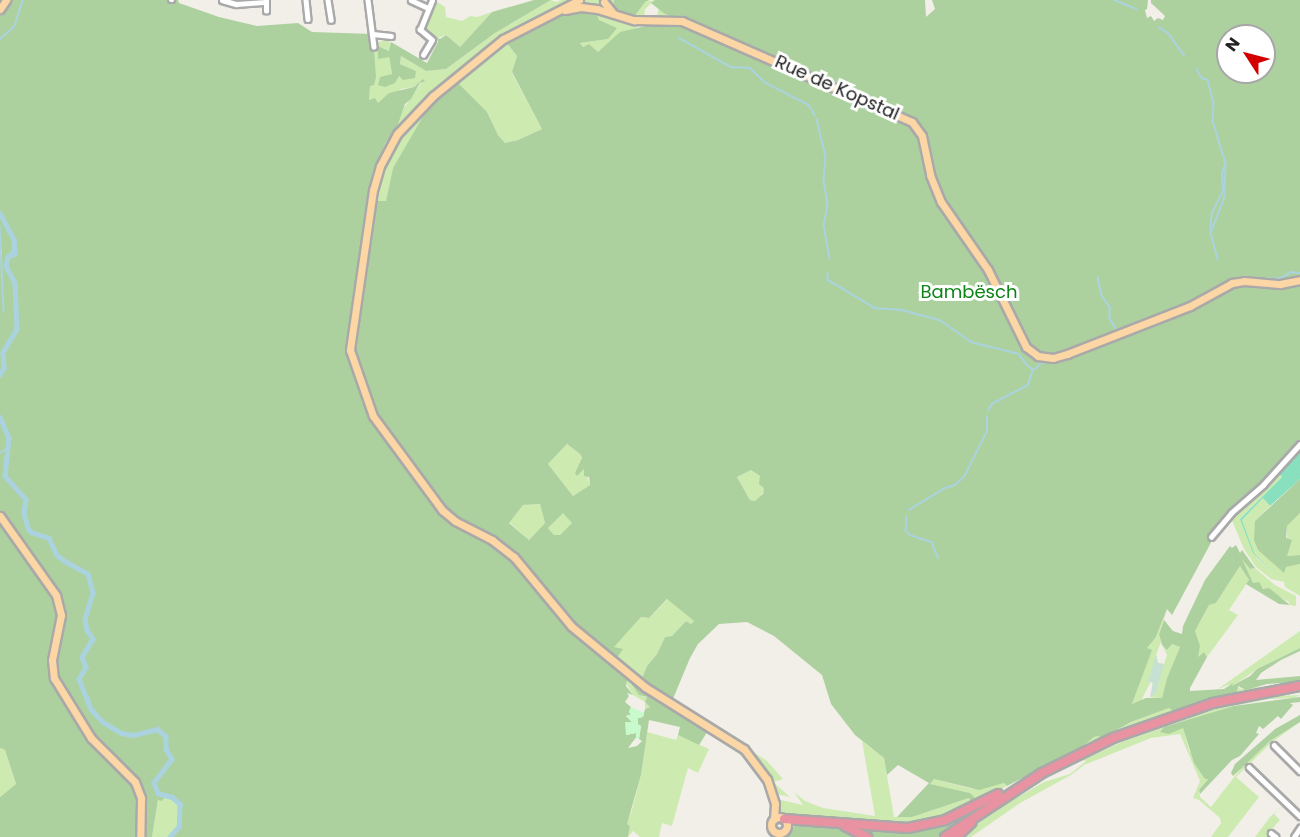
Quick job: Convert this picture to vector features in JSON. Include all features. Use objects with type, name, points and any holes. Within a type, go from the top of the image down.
[{"type":"highway","points":[[782,827],[898,828],[932,824],[963,813],[1113,738],[1171,716],[1247,694],[1300,688]]},
{"type":"highway","points":[[954,837],[971,823],[1046,776],[1143,730],[1232,702],[1300,688]]},
{"type":"highway","points":[[945,837],[1042,773]]},
{"type":"highway","points":[[782,827],[800,822],[842,825],[854,828],[867,837]]},
{"type":"main road","points":[[0,9],[6,0]]},
{"type":"main road","points":[[588,8],[581,0],[503,39],[420,108],[392,142],[380,166],[370,205],[350,339],[353,359],[373,416],[442,510],[455,521],[492,540],[514,557],[571,626],[645,687],[744,749],[763,771],[782,827]]},
{"type":"main road","points":[[597,9],[604,1],[617,17]]},
{"type":"main road","name":"Rue de Kopstal","points":[[557,11],[588,8],[634,20],[672,19],[691,24],[912,122],[922,136],[930,175],[937,195],[983,260],[1026,347],[1038,356],[1050,358],[1067,354],[1190,306],[1232,283],[1244,281],[1280,284],[1300,280]]},
{"type":"main road","points":[[0,516],[56,596],[61,615],[52,660],[54,678],[91,738],[135,782],[141,798],[140,837]]},
{"type":"street","points":[[222,0],[236,4],[266,1],[266,11]]},
{"type":"street","points":[[306,0],[308,19]]},
{"type":"street","points":[[328,0],[330,20]]},
{"type":"street","points":[[368,0],[374,47]]},
{"type":"street","points":[[411,0],[428,8]]},
{"type":"street","points":[[423,55],[432,40],[420,30],[432,0]]},
{"type":"street","points":[[373,34],[391,36]]},
{"type":"street","points":[[1211,537],[1300,444]]},
{"type":"street","points":[[1274,745],[1300,771]]},
{"type":"street","points":[[1249,767],[1300,816]]},
{"type":"street","points":[[1271,833],[1276,837]]},
{"type":"green space","name":"Bambësch","points":[[0,0],[178,0],[179,3],[219,17],[257,26],[298,23],[312,32],[373,34],[376,77],[374,85],[370,86],[369,100],[375,98],[378,103],[389,93],[414,87],[423,79],[425,81],[420,83],[411,99],[405,104],[397,127],[386,142],[373,171],[370,187],[372,205],[376,201],[386,201],[393,168],[432,101],[456,81],[487,112],[498,135],[505,143],[542,129],[512,72],[517,56],[506,42],[549,18],[568,11],[582,10],[591,15],[596,13],[599,20],[617,28],[608,39],[580,43],[583,47],[589,44],[598,52],[620,32],[662,22],[688,22],[665,14],[651,3],[655,0],[925,0],[926,17],[935,9],[932,0],[1148,0],[1145,10],[1147,18],[1151,16],[1154,21],[1158,18],[1163,20],[1165,16],[1151,3],[1151,0],[1300,0],[1300,444],[1227,515],[1211,537],[1213,539],[1172,615],[1167,609],[1156,637],[1147,648],[1152,650],[1132,704],[1146,698],[1162,698],[1167,678],[1180,647],[1172,644],[1167,650],[1162,645],[1159,634],[1164,620],[1173,631],[1182,634],[1183,626],[1205,580],[1230,546],[1232,548],[1236,545],[1240,553],[1242,550],[1255,568],[1250,569],[1242,559],[1253,583],[1259,582],[1263,589],[1269,588],[1290,605],[1279,604],[1246,584],[1249,580],[1240,566],[1216,603],[1209,605],[1195,631],[1200,646],[1198,657],[1204,652],[1207,657],[1190,691],[1224,689],[1233,683],[1232,686],[1250,676],[1257,669],[1300,648],[1300,651],[1261,673],[1256,680],[1300,676],[1300,682],[1267,684],[1246,690],[1238,686],[1237,692],[1173,711],[1169,708],[1131,722],[1100,739],[1099,736],[1094,737],[1082,747],[1007,786],[1004,783],[979,790],[934,779],[930,784],[970,793],[976,799],[975,802],[972,803],[969,798],[912,817],[897,817],[929,783],[898,765],[887,775],[884,758],[855,735],[831,704],[822,675],[774,636],[747,622],[719,624],[698,644],[670,706],[709,729],[699,745],[678,735],[680,727],[649,720],[641,775],[627,824],[630,826],[628,837],[170,837],[179,827],[180,804],[165,797],[162,801],[158,800],[152,837],[0,837],[0,797],[16,784],[5,750],[0,748],[0,256],[2,256],[0,237]],"holes":[[[567,444],[582,458],[575,473],[577,476],[584,469],[584,476],[589,477],[590,485],[573,496],[548,464]],[[751,470],[760,476],[759,484],[764,488],[763,494],[755,501],[750,500],[737,477]],[[540,504],[545,523],[529,540],[509,523],[523,505]],[[563,513],[572,523],[560,535],[554,535],[548,528]],[[667,599],[694,621],[691,624],[686,621],[672,636],[665,637],[657,654],[647,666],[640,683],[633,682],[632,685],[639,695],[647,697],[645,702],[650,707],[645,709],[643,717],[638,718],[638,725],[641,726],[639,739],[642,741],[637,746],[628,748],[637,736],[636,733],[626,735],[626,722],[632,722],[626,716],[632,714],[629,712],[631,707],[625,702],[629,696],[627,693],[633,695],[626,686],[628,673],[614,662],[623,649],[614,647],[641,617],[649,618]]]},
{"type":"green space","points":[[434,0],[445,7],[446,17],[462,21],[470,16],[477,17],[492,12],[460,47],[446,35],[435,39],[434,36],[430,37],[422,31]]},
{"type":"green space","points":[[534,0],[551,0],[495,33],[446,69],[426,71],[401,56],[400,64],[416,71],[415,78],[403,80],[399,76],[395,83],[385,87],[378,85],[380,77],[392,74],[389,57],[378,59],[378,46],[389,51],[391,42],[427,63],[438,42],[436,37],[440,39],[446,35],[460,47],[492,12]]},
{"type":"green space","points":[[551,0],[556,2],[561,0],[614,0],[613,6],[639,10],[645,2],[655,0],[645,9],[644,17],[657,16],[659,7],[665,14],[691,24],[662,22],[637,27],[598,52],[589,45],[583,47],[580,43],[608,39],[614,28],[599,20],[506,42],[517,56],[512,73],[542,129],[505,143],[498,135],[487,112],[393,168],[386,202],[376,201],[372,205],[370,187],[373,171],[386,142],[397,127],[401,112],[424,79],[414,87],[401,89],[379,105],[369,100],[373,34],[377,35],[378,42],[389,40],[392,46],[389,51],[378,46],[389,57],[392,75],[380,77],[399,76],[416,71],[400,64],[401,56],[426,71],[446,69],[495,33]]},
{"type":"green space","points":[[614,0],[650,0],[645,2],[634,17],[619,13],[613,6]]},
{"type":"green space","points":[[567,444],[580,454],[590,485],[573,496],[548,464]]},
{"type":"green space","points":[[1300,444],[1300,479],[1270,506],[1263,498],[1242,520],[1254,553],[1274,575],[1253,553],[1240,519],[1282,477],[1276,471]]},
{"type":"green space","points":[[751,470],[760,476],[765,488],[759,500],[756,501],[750,500],[737,477]]},
{"type":"green space","points":[[1276,471],[1282,477],[1240,519],[1250,542],[1242,520],[1263,498],[1270,506],[1255,521],[1286,567],[1300,564],[1300,596],[1285,587],[1284,582],[1271,579],[1256,567],[1244,549],[1231,518]]},
{"type":"green space","points":[[1300,479],[1300,513],[1287,526],[1286,538],[1292,540],[1287,556],[1300,555],[1300,564],[1286,567],[1284,573],[1258,550],[1254,540],[1255,521]]},
{"type":"green space","points":[[540,504],[545,523],[529,540],[509,522],[523,505]]},
{"type":"green space","points":[[563,512],[573,523],[560,535],[554,535],[548,528]]},
{"type":"green space","points":[[1300,513],[1300,555],[1287,556],[1287,526]]},
{"type":"green space","points":[[1241,557],[1250,569],[1255,568],[1275,585],[1296,596],[1296,606],[1290,605],[1289,602],[1253,583],[1242,565]]},
{"type":"green space","points":[[1240,566],[1249,580],[1229,610],[1238,615],[1207,657],[1204,652],[1198,657],[1195,631],[1209,605],[1216,603]]},
{"type":"green space","points":[[668,599],[694,621],[691,624],[686,621],[672,636],[665,637],[657,654],[647,666],[640,683],[632,686],[641,696],[647,697],[645,702],[633,695],[614,662],[613,647],[641,617],[649,618]]},
{"type":"green space","points":[[1168,607],[1159,634],[1161,642],[1156,655],[1158,663],[1164,664],[1167,655],[1162,645],[1167,650],[1172,644],[1180,647],[1167,678],[1162,699],[1150,697],[1154,687],[1151,681],[1141,701],[1132,704],[1151,650],[1146,648],[1156,637]]},
{"type":"green space","points":[[1300,631],[1300,648],[1257,669],[1236,684],[1240,689],[1300,683],[1246,692],[1196,705],[1133,726],[1082,747],[1094,737],[1099,736],[1101,739],[1131,722],[1169,708],[1174,710],[1237,692],[1231,684],[1218,689]]},
{"type":"green space","points":[[1156,655],[1158,663],[1164,664],[1156,693],[1150,697],[1153,682],[1148,682]]},
{"type":"green space","points":[[1300,695],[1294,698],[1269,699],[1234,706],[1160,731],[1183,727],[1189,750],[1208,778],[1199,790],[1200,797],[1211,807],[1245,763],[1270,741],[1300,722],[1271,743],[1236,777],[1259,797],[1228,837],[1211,837],[1221,823],[1220,818],[1199,800],[1193,798],[1200,781],[1180,734],[1151,738],[1084,765],[1071,775],[1020,803],[971,837],[966,837],[973,830],[971,828],[1013,800],[1044,782],[1070,774],[1086,761],[1083,760],[1122,742],[1216,709],[1279,696]]},
{"type":"green space","points":[[1300,697],[1300,702],[1290,703],[1293,705],[1281,719],[1278,716],[1263,729],[1259,726],[1256,733],[1259,734],[1240,756],[1232,760],[1200,794],[1199,790],[1208,779],[1205,779],[1194,763],[1183,728],[1169,734],[1160,732],[1164,727],[1234,706]]},
{"type":"green space","points":[[672,701],[767,761],[783,779],[773,782],[790,797],[777,794],[774,796],[776,804],[781,800],[803,805],[794,792],[805,801],[823,808],[875,816],[862,741],[884,758],[894,817],[912,817],[969,798],[970,793],[929,784],[934,779],[972,789],[1004,783],[1007,786],[945,817],[908,826],[782,816],[776,805],[770,826],[780,837],[769,836],[768,824],[771,807],[763,780],[755,769],[751,769],[747,758],[730,742]]},
{"type":"green space","points":[[631,707],[644,713],[643,717],[638,718],[638,724],[641,726],[639,739],[636,738],[636,733],[626,735],[625,722],[632,722],[626,716],[631,715],[629,712]]},
{"type":"green space","points":[[1300,715],[1300,722],[1270,741],[1233,776],[1231,773],[1235,764],[1275,729]]},
{"type":"green space","points":[[647,732],[676,740],[678,735],[709,749],[698,773],[688,768],[672,826],[662,823],[659,837],[640,837],[633,831],[628,837],[630,826],[626,824],[641,775]]},
{"type":"green space","points":[[0,748],[5,750],[16,784],[0,797]]},
{"type":"green space","points":[[165,797],[180,804],[179,827],[170,837],[152,837],[158,800]]},
{"type":"green space","points":[[1283,805],[1274,814],[1280,820],[1267,835],[1270,837],[1255,837],[1270,817]]},
{"type":"green space","points":[[963,814],[965,817],[938,837],[870,837],[865,830],[898,830]]},
{"type":"green space","points":[[800,823],[841,827],[865,837],[787,837],[787,830]]},
{"type":"waterway","points":[[0,39],[14,27],[23,0]]},
{"type":"waterway","points":[[1115,0],[1136,9]]},
{"type":"waterway","points":[[1159,27],[1169,34],[1184,55]]},
{"type":"waterway","points":[[679,38],[731,67],[750,68],[766,83],[809,105],[815,115]]},
{"type":"waterway","points":[[1197,69],[1202,78],[1208,80],[1214,104],[1213,121],[1226,164],[1225,197],[1211,233],[1218,259]]},
{"type":"waterway","points":[[817,119],[826,157],[824,180],[828,205],[824,225],[830,258]]},
{"type":"waterway","points":[[1210,231],[1212,213],[1223,191],[1222,174],[1225,165]]},
{"type":"waterway","points":[[0,213],[14,239],[15,254],[8,257],[6,266],[15,283],[17,329],[3,352],[4,368],[0,375]]},
{"type":"waterway","points":[[0,226],[4,311]]},
{"type":"waterway","points":[[8,257],[14,248]]},
{"type":"waterway","points":[[1264,279],[1281,278],[1291,272],[1300,273]]},
{"type":"waterway","points":[[828,273],[828,280],[875,308],[902,310],[940,320],[971,342],[1019,354],[1025,362]]},
{"type":"waterway","points":[[1098,277],[1102,296],[1110,307],[1110,319],[1117,330]]},
{"type":"waterway","points":[[1041,363],[1059,360]]},
{"type":"waterway","points":[[988,411],[992,404],[1028,385],[1033,370],[1025,364]]},
{"type":"waterway","points":[[1035,369],[1039,365]]},
{"type":"waterway","points":[[0,417],[9,438],[5,476],[26,499],[24,513],[28,528],[31,532],[49,538],[57,555],[88,574],[93,593],[85,619],[87,630],[93,639],[82,657],[86,667],[79,679],[91,709],[103,722],[121,733],[133,735],[157,729],[166,736],[166,749],[172,759],[154,783],[158,793],[172,797],[180,804],[179,827],[170,837]]},
{"type":"waterway","points":[[909,510],[945,488],[955,485],[964,477],[987,431],[987,417]]},
{"type":"waterway","points":[[0,453],[8,448]]},
{"type":"waterway","points":[[907,516],[906,530],[910,535],[932,542],[938,558]]}]
